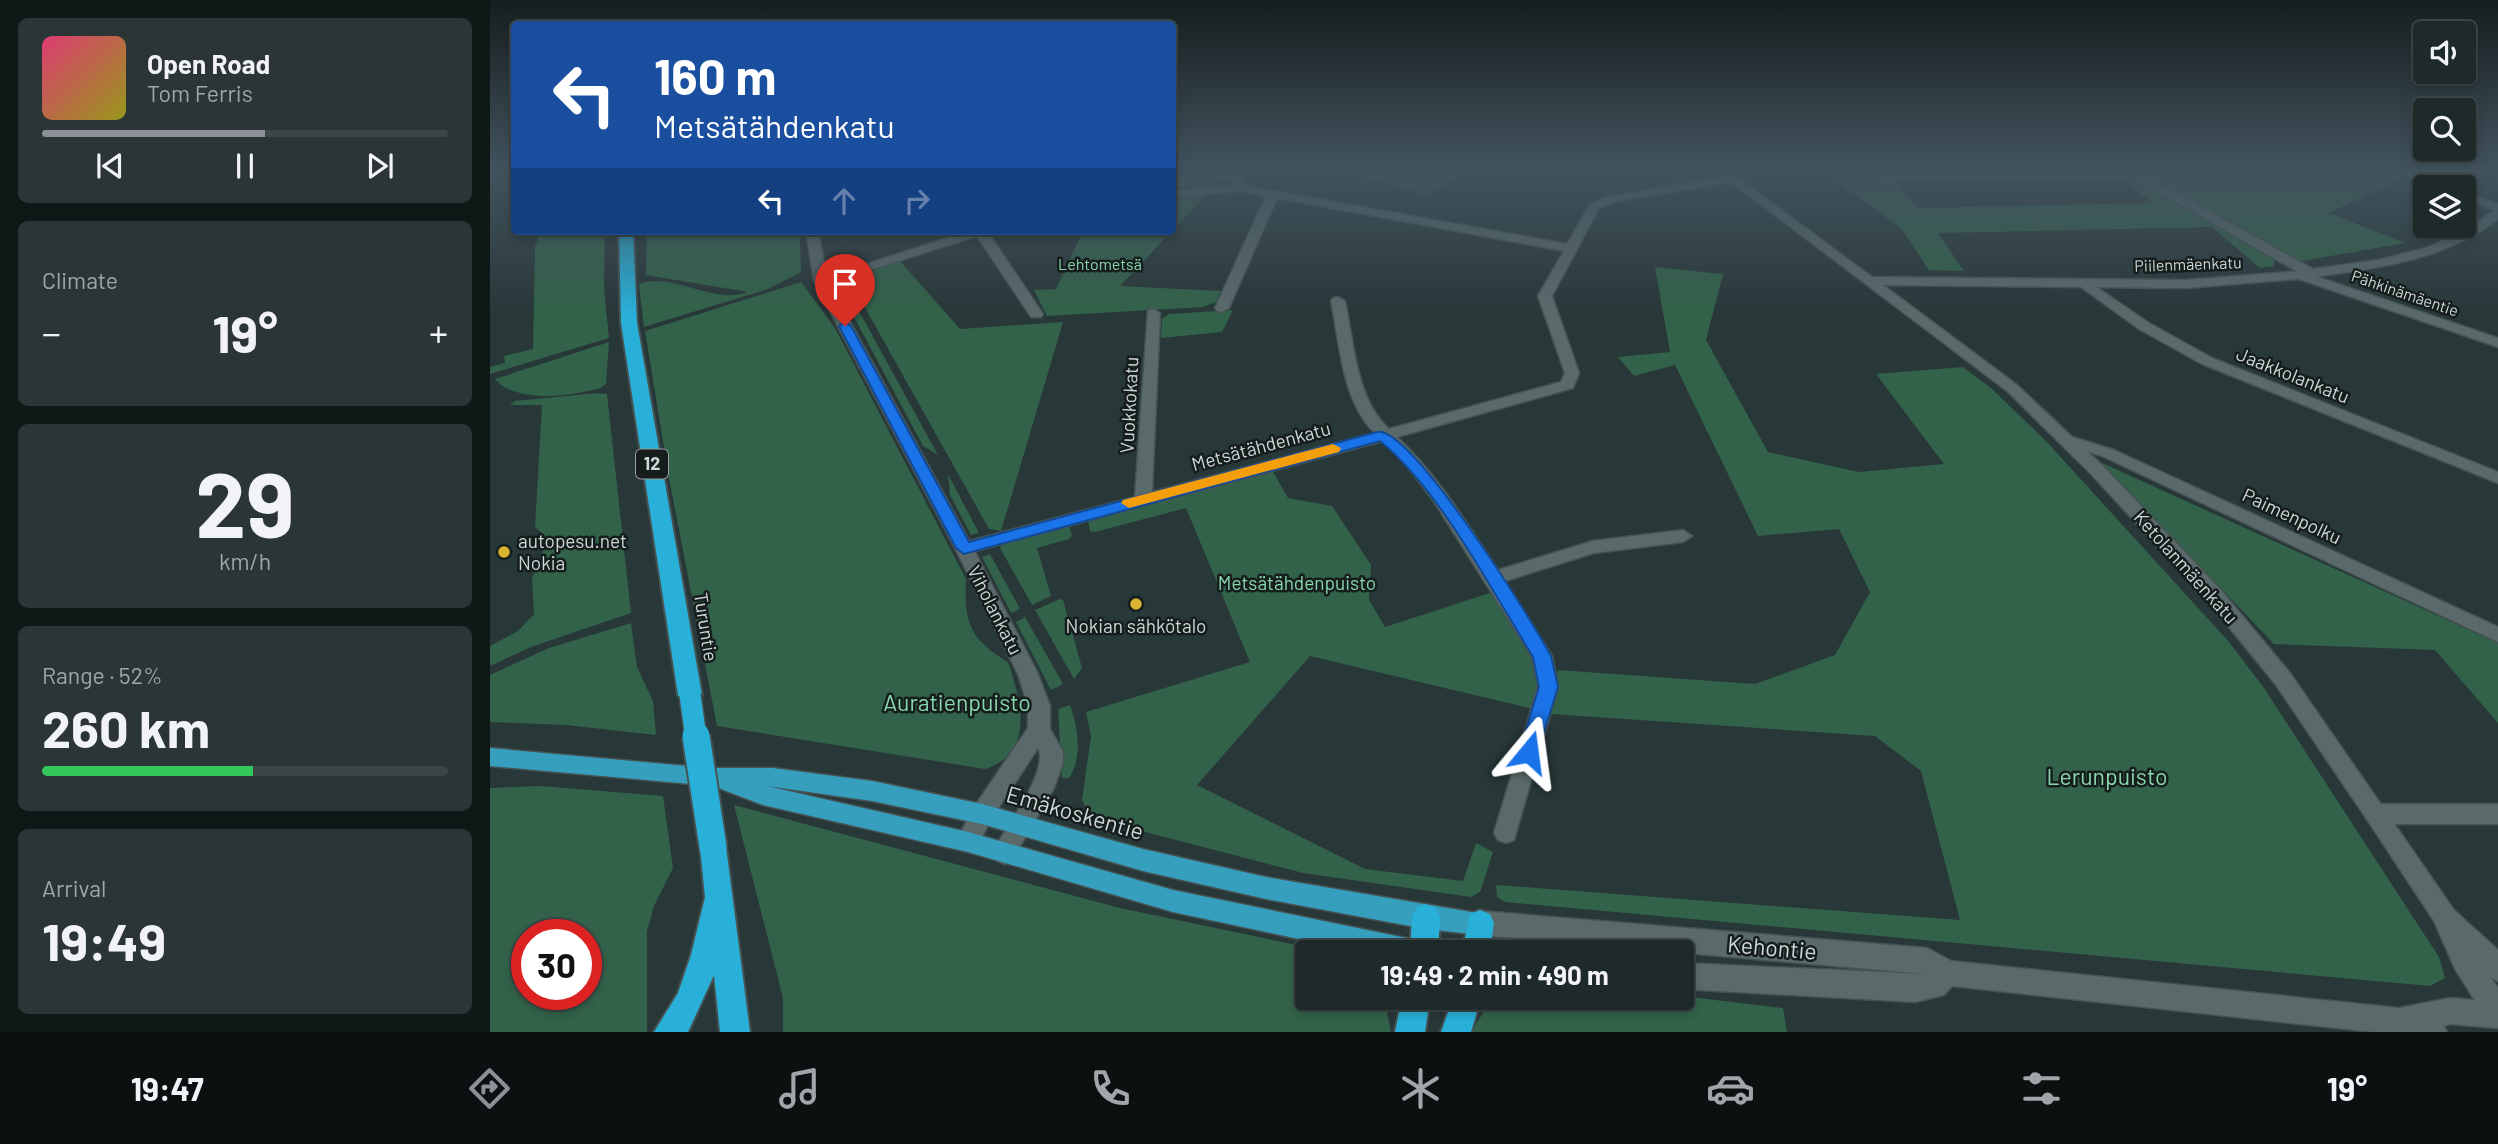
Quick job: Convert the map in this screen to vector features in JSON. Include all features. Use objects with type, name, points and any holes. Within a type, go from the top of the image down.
[{"type":"highway","name":"Turuntie","points":[[626,235],[629,323],[713,847],[735,1032]]},
{"type":"highway","points":[[669,1032],[690,1002],[699,981],[719,889]]},
{"type":"highway","points":[[1425,940],[1426,917]]},
{"type":"highway","points":[[1478,940],[1480,923]]},
{"type":"highway","points":[[1410,1032],[1414,1010]]},
{"type":"highway","points":[[1456,1032],[1463,1010]]},
{"type":"main road","name":"Emäkoskentie","points":[[490,757],[709,777],[773,777],[872,791],[982,814],[1180,868],[1426,917]]},
{"type":"main road","name":"Emäkoskentie","points":[[490,767],[565,763]]},
{"type":"main road","name":"Emäkoskentie","points":[[709,777],[763,795],[968,842],[1173,901],[1359,940]]},
{"type":"main road","name":"Kehontie","points":[[1426,917],[1480,923]]},
{"type":"street","points":[[1222,308],[1263,217]]},
{"type":"street","points":[[1400,217],[1570,248],[1590,217]]},
{"type":"street","name":"Ketolanmäenkatu","points":[[1782,217],[2012,388],[2066,440],[2223,606],[2287,684],[2443,913],[2464,960],[2498,1014]]},
{"type":"street","name":"Pähkinämäentie","points":[[2208,217],[2305,274],[2498,343]]},
{"type":"street","name":"Piilenmäenkatu","points":[[1866,281],[2185,284],[2305,274],[2445,246],[2477,231],[2491,217]]},
{"type":"street","name":"Viholankatu","points":[[813,235],[821,281],[964,548],[1028,674],[1039,706],[1039,730],[1052,752],[1052,763],[1046,781],[1004,853]]},
{"type":"street","points":[[821,281],[967,235]]},
{"type":"street","points":[[983,235],[1036,314]]},
{"type":"street","name":"Metsätähdenkatu","points":[[964,548],[1568,385],[1572,373],[1545,296],[1570,248]]},
{"type":"street","name":"Jaakkolankatu","points":[[2086,284],[2144,326],[2207,361],[2498,478]]},
{"type":"street","points":[[1338,301],[1358,395],[1382,435],[1407,455],[1431,486],[1494,578],[1542,656],[1548,687],[1506,832]]},
{"type":"street","name":"Vuokkokatu","points":[[1143,499],[1153,313]]},
{"type":"street","name":"Paimenpolku","points":[[2066,440],[2108,453],[2498,635]]},
{"type":"street","points":[[1494,578],[1592,547],[1683,536]]},
{"type":"street","points":[[968,842],[982,814],[1039,730]]},
{"type":"street","points":[[2376,814],[2498,814]]},
{"type":"street","name":"Ketolanmäenkatu","points":[[2443,913],[2498,968]]},
{"type":"street","name":"Kehontie","points":[[1480,923],[1927,960],[1947,973],[2399,1021],[2433,1032]]},
{"type":"street","name":"Kehontie","points":[[1694,977],[1915,989],[1935,986],[1947,973]]},
{"type":"street","name":"Kehontie","points":[[2399,1021],[2450,1011],[2498,1014]]},
{"type":"green space","points":[[1176,217],[1185,217],[1176,227]]},
{"type":"green space","points":[[1886,217],[2202,217],[2274,260],[2274,266],[2260,268],[2212,227],[1938,233],[1964,271],[1929,270],[1901,228]]},
{"type":"green space","points":[[2217,217],[2340,217],[2405,243],[2297,262]]},
{"type":"green space","points":[[540,235],[605,235],[604,289],[609,338],[490,374],[490,367],[505,363],[504,356],[533,349],[535,247]]},
{"type":"green space","points":[[647,235],[800,235],[801,272],[768,289],[644,327],[639,285],[642,283],[667,282],[722,295],[748,292],[646,275]]},
{"type":"green space","name":"Lehtometsä","points":[[1081,235],[1168,235],[1120,286],[1221,291],[1216,302],[1203,307],[1047,316],[1034,290],[1056,289]]},
{"type":"green space","points":[[900,261],[960,329],[1063,322],[1001,531],[989,529],[849,279]]},
{"type":"green space","name":"Lerunpuisto","points":[[1655,267],[1723,274],[1706,340],[1768,452],[1859,472],[1944,464],[1876,374],[1963,367],[1991,388],[2046,441],[2229,642],[2264,688],[2439,957],[2445,978],[2430,986],[1505,902],[1497,897],[1496,885],[1960,920],[1921,771],[1875,736],[1551,714],[1558,670],[1755,684],[1835,655],[1870,592],[1839,529],[1758,536],[1675,365],[1634,376],[1618,357],[1670,352]]},
{"type":"green space","name":"Auratienpuisto","points":[[801,282],[835,328],[966,579],[966,607],[972,628],[985,645],[1008,662],[1020,708],[1018,738],[1012,751],[1001,761],[985,769],[717,726],[669,478],[645,331]]},
{"type":"green space","points":[[843,282],[938,455],[923,446],[839,289]]},
{"type":"green space","points":[[1233,310],[1222,332],[1161,338],[1162,319],[1169,314]]},
{"type":"green space","points":[[609,342],[606,384],[600,388],[560,395],[530,395],[504,387],[495,379]]},
{"type":"green space","points":[[607,394],[631,613],[531,647],[490,666],[490,646],[518,631],[534,614],[532,578],[548,538],[535,527],[542,405],[510,405],[515,401]]},
{"type":"green space","points":[[2100,462],[2498,643],[2498,723],[2435,650],[2274,644]]},
{"type":"green space","name":"Metsätähdenpuisto","points":[[1272,470],[1288,498],[1332,506],[1371,565],[1369,600],[1385,627],[1493,592],[1534,655],[1540,685],[1534,706],[1529,708],[1310,656],[1197,785],[1365,869],[1463,881],[1476,843],[1493,852],[1480,892],[1471,897],[1303,873],[1103,821],[1088,812],[1082,800],[1091,737],[1086,712],[1250,662],[1186,508],[1095,532],[1090,531],[1088,520]]},
{"type":"green space","points":[[948,474],[979,533],[971,535],[950,495]]},
{"type":"green space","points":[[1069,525],[1072,536],[1069,539],[1037,548],[1051,596],[1032,605],[1000,548],[1003,543]]},
{"type":"green space","points":[[990,554],[1020,609],[1011,613],[982,557]]},
{"type":"green space","points":[[1063,600],[1082,668],[1074,679],[1035,610]]},
{"type":"green space","points":[[1025,617],[1063,684],[1051,690],[1016,622]]},
{"type":"green space","points":[[631,623],[637,667],[653,701],[656,735],[566,725],[490,722],[490,675],[549,648]]},
{"type":"green space","points":[[1070,705],[1077,733],[1078,752],[1069,778],[1062,778],[1058,709]]},
{"type":"green space","points":[[540,786],[663,796],[673,868],[654,906],[647,931],[647,1032],[490,1032],[490,788]]},
{"type":"green space","points":[[734,805],[1120,908],[1295,945],[1295,1010],[1386,1010],[1391,1032],[783,1032],[783,998]]},
{"type":"green space","points":[[1694,997],[1783,1008],[1787,1032],[1471,1032],[1485,1010],[1694,1010]]},
{"type":"slow traffic","points":[[1129,503],[1333,448]]},
{"type":"place","name":"autopesu.net Nokia","points":[[504,552]]},
{"type":"place","name":"Nokian sähkötalo","points":[[1136,604]]},
{"type":"route","points":[[845,326],[964,548],[1382,435],[1407,455],[1439,496],[1542,656],[1548,687],[1529,752]]}]
